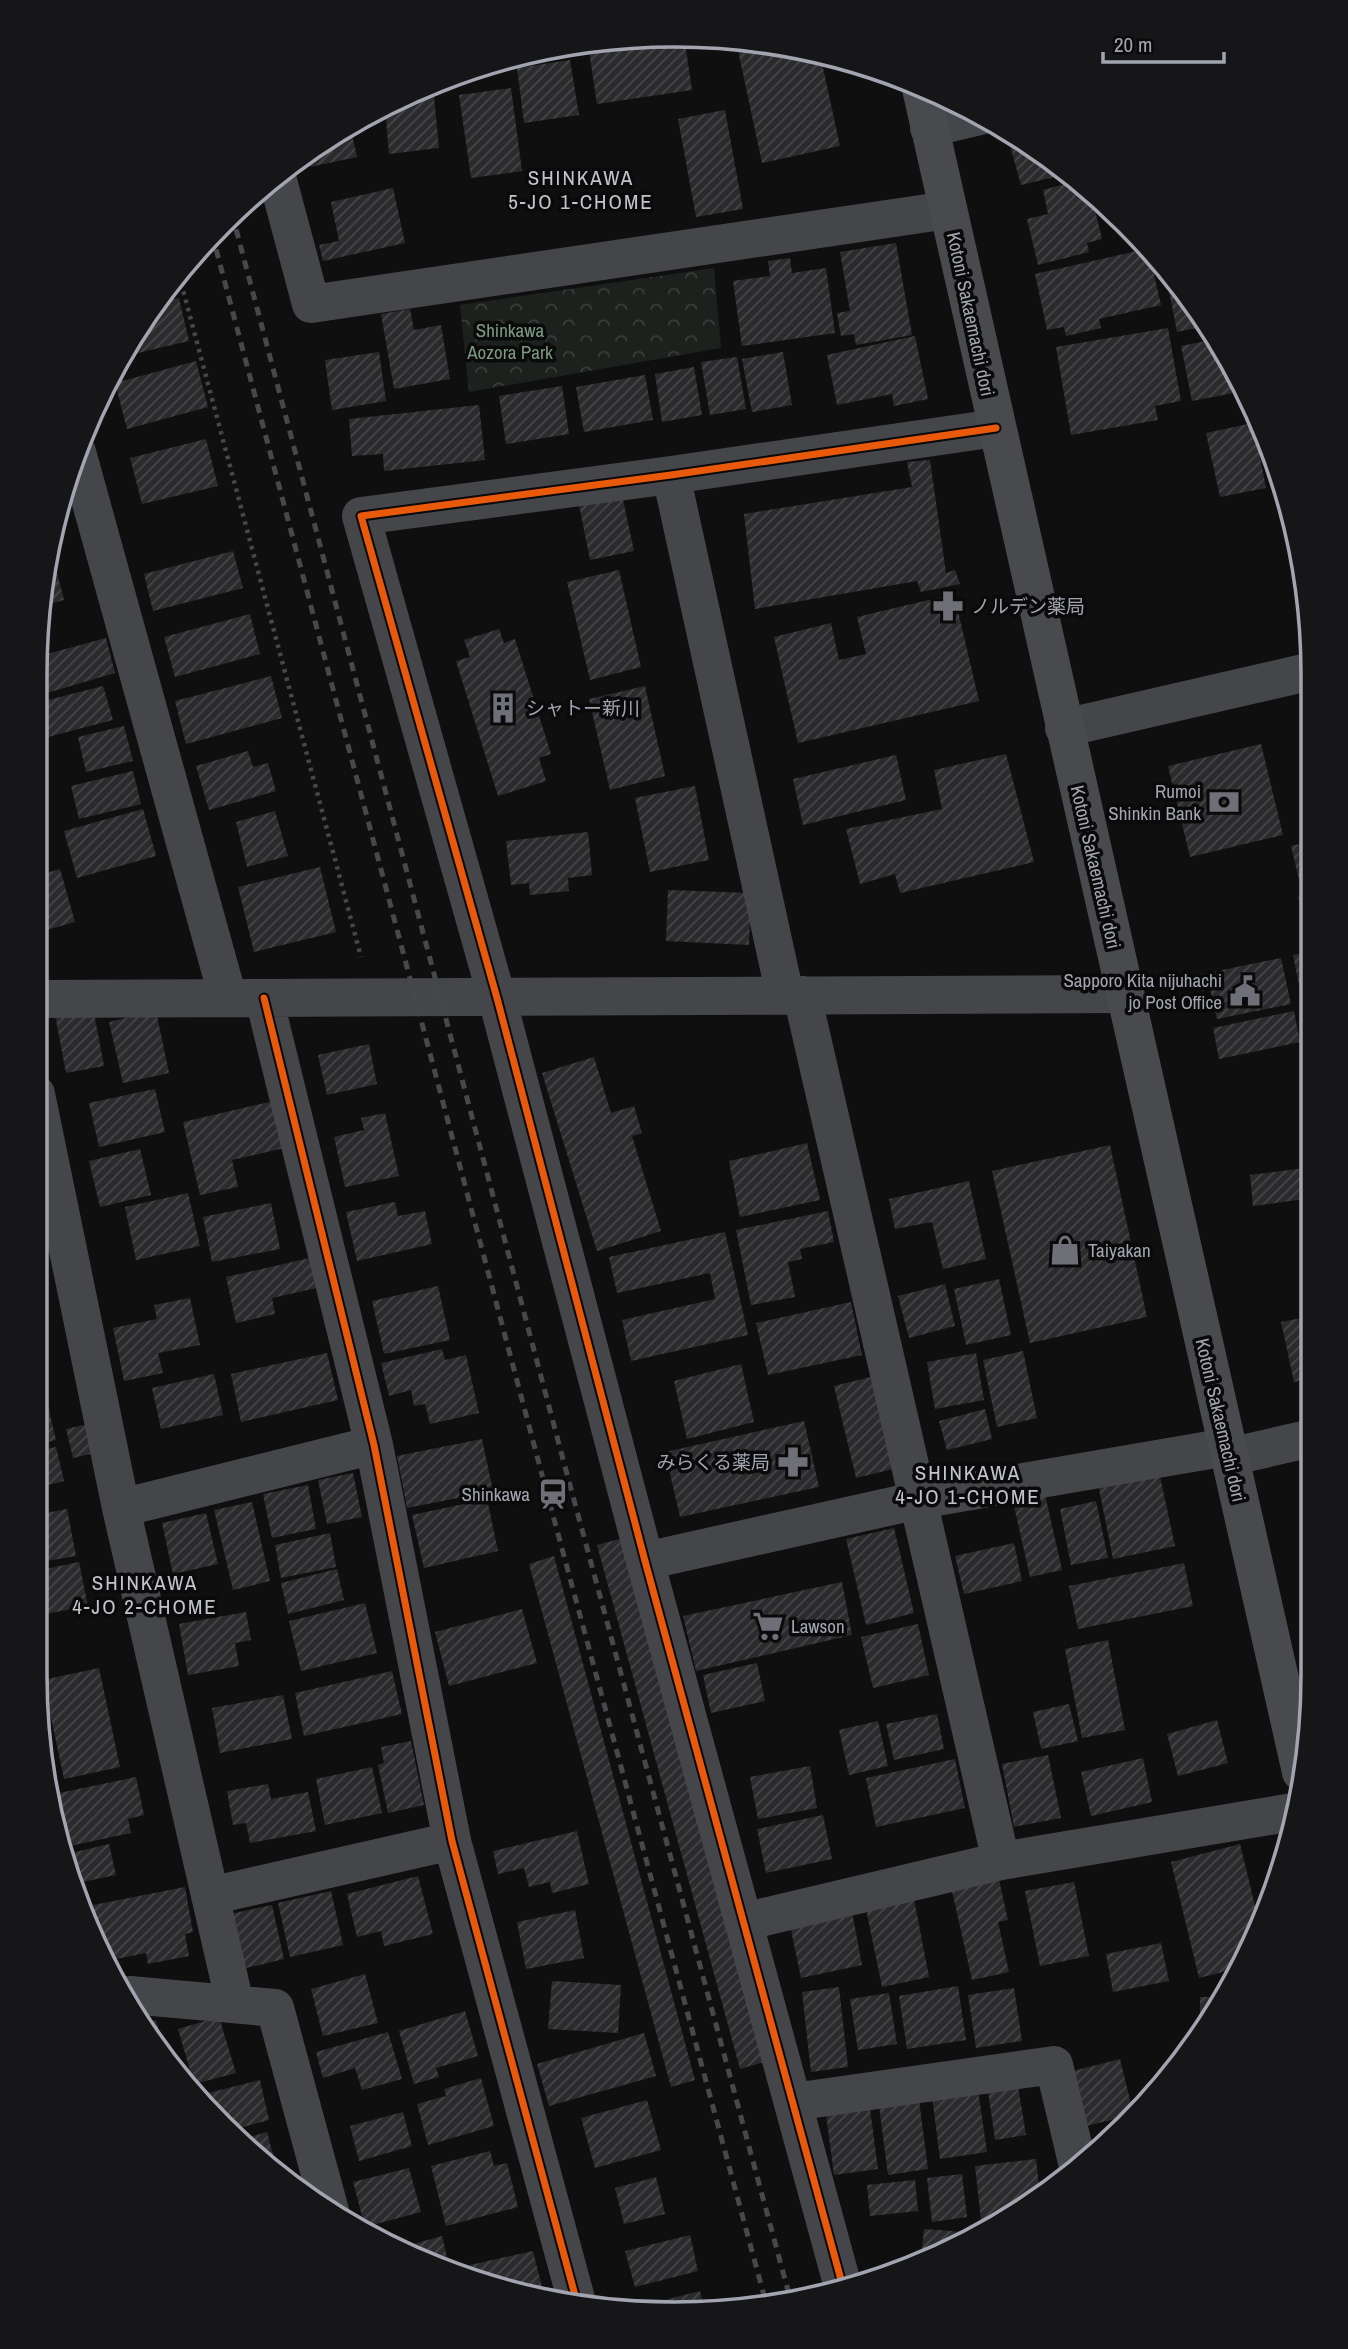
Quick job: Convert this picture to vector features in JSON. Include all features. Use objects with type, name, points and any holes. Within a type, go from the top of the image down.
[{"type":"main road","name":"Kotoni Sakaemachi dori","points":[[923,99],[1296,1749]]},
{"type":"street","points":[[929,128],[965,119]]},
{"type":"street","points":[[280,187],[311,304],[948,210]]},
{"type":"street","points":[[841,2279],[645,1561],[497,998],[361,516],[996,428]]},
{"type":"street","points":[[82,469],[246,998],[374,1446],[452,1841],[574,2293]]},
{"type":"street","points":[[671,475],[793,995],[919,1500],[1001,1861]]},
{"type":"street","points":[[1064,728],[1301,674]]},
{"type":"street","points":[[47,999],[1125,994]]},
{"type":"street","points":[[47,1148],[121,1508],[236,2004]]},
{"type":"street","points":[[645,1561],[919,1500],[1301,1440]]},
{"type":"street","points":[[121,1508],[374,1446]]},
{"type":"street","points":[[744,1922],[1001,1861],[1285,1813]]},
{"type":"street","points":[[210,1896],[452,1841]]},
{"type":"street","points":[[136,1995],[275,2008],[326,2196]]},
{"type":"street","points":[[793,2102],[1054,2065],[1076,2156]]},
{"type":"path","points":[[182,286],[363,966]]},
{"type":"green space","name":"Shinkawa Aozora Park","points":[[714,268],[721,348],[469,392],[460,305]]},
{"type":"building","points":[[686,48],[692,90],[597,104],[589,53]]},
{"type":"building","points":[[738,51],[823,66],[840,146],[762,163]]},
{"type":"building","points":[[570,60],[579,115],[524,123],[517,68]]},
{"type":"building","points":[[511,88],[522,171],[471,178],[459,95]]},
{"type":"building","points":[[434,97],[439,148],[389,154],[386,118]]},
{"type":"building","points":[[725,110],[743,209],[696,217],[678,119]]},
{"type":"building","points":[[352,136],[357,157],[310,167],[310,165]]},
{"type":"building","points":[[1010,145],[1056,177],[1021,185]]},
{"type":"building","points":[[1065,184],[1095,210],[1102,239],[1087,243],[1089,252],[1038,265],[1027,219],[1048,214],[1043,190]]},
{"type":"building","points":[[393,188],[405,243],[323,261],[319,245],[339,241],[331,202]]},
{"type":"building","points":[[896,243],[912,335],[856,345],[854,334],[841,336],[837,313],[850,311],[840,252]]},
{"type":"building","points":[[1136,251],[1153,271],[1161,305],[1099,319],[1101,328],[1066,336],[1064,327],[1047,330],[1035,274]]},
{"type":"building","points":[[790,258],[792,273],[826,268],[835,333],[742,346],[733,281],[770,276],[768,261]]},
{"type":"building","points":[[1169,289],[1196,328],[1177,332]]},
{"type":"building","points":[[179,298],[189,341],[136,353],[153,326],[172,300]]},
{"type":"building","points":[[410,309],[414,330],[441,325],[450,379],[394,389],[381,314]]},
{"type":"building","points":[[1168,328],[1181,401],[1155,406],[1158,420],[1071,435],[1056,347]]},
{"type":"building","points":[[915,336],[928,399],[894,406],[892,394],[837,405],[827,355]]},
{"type":"building","points":[[1205,341],[1234,393],[1192,401],[1181,346]]},
{"type":"building","points":[[379,352],[386,401],[332,410],[325,360]]},
{"type":"building","points":[[783,352],[792,405],[752,412],[742,359]]},
{"type":"building","points":[[737,357],[746,409],[710,415],[701,362]]},
{"type":"building","points":[[196,361],[208,407],[127,429],[116,389],[120,382]]},
{"type":"building","points":[[694,367],[702,415],[662,422],[655,374]]},
{"type":"building","points":[[645,375],[653,420],[584,432],[576,387]]},
{"type":"building","points":[[562,386],[569,434],[506,444],[499,396]]},
{"type":"building","points":[[479,405],[485,460],[384,471],[383,454],[352,456],[349,419]]},
{"type":"building","points":[[1248,424],[1258,448],[1266,488],[1220,497],[1206,433]]},
{"type":"building","points":[[206,439],[218,486],[142,504],[130,458]]},
{"type":"building","points":[[930,460],[946,573],[955,570],[960,584],[921,592],[917,581],[755,609],[744,514],[912,487],[907,462]]},
{"type":"building","points":[[622,495],[634,551],[590,560],[579,505]]},
{"type":"building","points":[[233,551],[243,588],[153,611],[144,574]]},
{"type":"building","points":[[56,570],[64,600],[52,603]]},
{"type":"building","points":[[619,570],[641,667],[590,680],[567,582]]},
{"type":"building","points":[[954,594],[979,701],[798,743],[774,637],[831,623],[839,660],[866,654],[857,617]]},
{"type":"building","points":[[250,614],[260,654],[175,677],[164,637]]},
{"type":"building","name":"シャトー新川","points":[[499,629],[504,643],[515,639],[551,754],[539,758],[546,781],[498,796],[456,661],[470,657],[464,640]]},
{"type":"building","points":[[106,638],[115,673],[47,693],[48,654]]},
{"type":"building","points":[[271,676],[282,718],[186,744],[175,701]]},
{"type":"building","points":[[103,686],[113,720],[47,737],[47,700]]},
{"type":"building","points":[[645,686],[665,776],[610,790],[589,699]]},
{"type":"building","points":[[124,726],[133,761],[86,772],[78,737]]},
{"type":"building","points":[[1261,744],[1283,835],[1190,857],[1168,766]]},
{"type":"building","points":[[248,751],[253,767],[268,763],[276,791],[209,810],[196,766]]},
{"type":"building","points":[[1006,754],[1034,862],[900,893],[895,874],[860,884],[846,829],[942,809],[934,770]]},
{"type":"building","points":[[896,755],[906,800],[803,825],[793,779]]},
{"type":"building","points":[[133,771],[141,804],[79,819],[71,786]]},
{"type":"building","points":[[695,786],[709,860],[650,872],[635,798]]},
{"type":"building","points":[[143,809],[156,856],[77,878],[64,831]]},
{"type":"building","points":[[275,811],[288,856],[247,867],[236,822]]},
{"type":"building","points":[[588,832],[592,875],[568,878],[569,891],[530,895],[529,883],[511,885],[506,841]]},
{"type":"building","points":[[1301,844],[1301,884],[1300,884],[1291,846]]},
{"type":"building","points":[[320,867],[336,932],[254,952],[238,887]]},
{"type":"building","points":[[60,869],[75,922],[47,930],[47,873]]},
{"type":"building","points":[[668,890],[751,893],[749,945],[666,941]]},
{"type":"building","points":[[1301,954],[1301,996],[1293,955]]},
{"type":"building","points":[[1281,958],[1291,1004],[1217,1019],[1210,989],[1201,991],[1198,975]]},
{"type":"building","points":[[93,1008],[104,1066],[66,1073],[55,1015]]},
{"type":"building","points":[[156,1011],[169,1073],[123,1083],[109,1022]]},
{"type":"building","points":[[1294,1011],[1300,1042],[1219,1059],[1213,1028]]},
{"type":"building","points":[[369,1044],[377,1084],[327,1095],[318,1055]]},
{"type":"building","points":[[594,1057],[611,1113],[634,1106],[642,1133],[632,1136],[661,1231],[597,1251],[542,1073]]},
{"type":"building","points":[[155,1089],[165,1132],[99,1147],[89,1103]]},
{"type":"building","points":[[278,1100],[289,1147],[232,1160],[238,1187],[200,1195],[183,1122]]},
{"type":"building","points":[[385,1113],[399,1176],[345,1187],[334,1137],[364,1130],[361,1118]]},
{"type":"building","points":[[807,1143],[820,1200],[740,1217],[729,1161]]},
{"type":"building","points":[[1110,1145],[1147,1317],[1030,1343],[992,1171]]},
{"type":"building","points":[[140,1149],[151,1195],[100,1207],[89,1161]]},
{"type":"building","points":[[1301,1168],[1301,1199],[1253,1206],[1250,1175]]},
{"type":"building","points":[[969,1181],[986,1259],[943,1269],[932,1222],[895,1229],[889,1199]]},
{"type":"building","points":[[188,1193],[200,1246],[136,1260],[125,1207]]},
{"type":"building","points":[[395,1202],[398,1216],[425,1211],[432,1244],[357,1261],[346,1212]]},
{"type":"building","points":[[271,1203],[280,1249],[212,1262],[203,1217]]},
{"type":"building","points":[[828,1211],[834,1242],[800,1249],[802,1259],[788,1262],[795,1297],[751,1305],[736,1230]]},
{"type":"building","points":[[725,1232],[748,1335],[631,1361],[622,1320],[715,1299],[710,1273],[617,1293],[609,1257]]},
{"type":"building","points":[[314,1257],[321,1287],[272,1298],[275,1314],[236,1323],[226,1277]]},
{"type":"building","points":[[999,1279],[1011,1335],[966,1345],[954,1289]]},
{"type":"building","points":[[945,1284],[955,1326],[909,1338],[898,1296]]},
{"type":"building","points":[[438,1286],[450,1340],[384,1354],[372,1301]]},
{"type":"building","points":[[190,1298],[200,1345],[158,1353],[163,1373],[124,1381],[113,1328],[157,1319],[154,1305]]},
{"type":"building","points":[[851,1302],[862,1355],[768,1375],[756,1323]]},
{"type":"building","points":[[1301,1318],[1301,1380],[1294,1382],[1281,1322]]},
{"type":"building","points":[[442,1349],[445,1360],[466,1355],[479,1413],[430,1424],[425,1404],[414,1406],[411,1390],[389,1396],[381,1363]]},
{"type":"building","points":[[1023,1351],[1037,1418],[997,1427],[983,1360]]},
{"type":"building","points":[[327,1353],[338,1400],[241,1422],[231,1374]]},
{"type":"building","points":[[976,1353],[984,1400],[935,1409],[927,1362]]},
{"type":"building","points":[[741,1364],[754,1422],[687,1439],[674,1381]]},
{"type":"building","points":[[214,1374],[223,1415],[161,1429],[152,1388]]},
{"type":"building","points":[[875,1376],[897,1468],[856,1478],[834,1386]]},
{"type":"building","points":[[47,1401],[56,1440],[47,1442]]},
{"type":"building","points":[[985,1409],[992,1439],[947,1450],[939,1421]]},
{"type":"building","points":[[804,1421],[819,1487],[680,1517],[665,1452]]},
{"type":"building","points":[[93,1423],[99,1452],[73,1458],[66,1429]]},
{"type":"building","points":[[482,1439],[493,1491],[407,1508],[397,1456]]},
{"type":"building","points":[[56,1447],[64,1481],[47,1485],[47,1449]]},
{"type":"building","points":[[1159,1472],[1175,1546],[1113,1559],[1098,1484]]},
{"type":"building","points":[[353,1473],[362,1517],[327,1524],[318,1480]]},
{"type":"building","points":[[308,1485],[316,1529],[272,1538],[263,1494]]},
{"type":"building","points":[[1044,1490],[1062,1570],[1030,1577],[1012,1497]]},
{"type":"building","points":[[487,1499],[498,1551],[424,1568],[412,1515]]},
{"type":"building","points":[[1096,1501],[1108,1558],[1071,1565],[1060,1509]]},
{"type":"building","points":[[252,1502],[270,1581],[233,1590],[214,1510]]},
{"type":"building","points":[[67,1509],[76,1556],[47,1561],[47,1513]]},
{"type":"building","points":[[206,1513],[218,1564],[173,1574],[162,1523]]},
{"type":"building","points":[[894,1528],[914,1613],[866,1625],[846,1539]]},
{"type":"building","points":[[330,1533],[336,1567],[281,1578],[275,1545]]},
{"type":"building","points":[[623,1538],[764,2062],[740,2069],[597,1545]]},
{"type":"building","points":[[1014,1543],[1022,1581],[964,1594],[955,1556]]},
{"type":"building","points":[[554,1556],[695,2080],[671,2087],[529,1564]]},
{"type":"building","points":[[79,1562],[88,1606],[47,1614],[47,1569]]},
{"type":"building","points":[[1184,1563],[1193,1606],[1078,1629],[1069,1586]]},
{"type":"building","points":[[337,1569],[344,1600],[288,1614],[281,1583]]},
{"type":"building","name":"Lawson","points":[[842,1582],[852,1635],[696,1671],[683,1616]]},
{"type":"building","points":[[365,1603],[377,1653],[301,1671],[289,1621]]},
{"type":"building","points":[[522,1609],[537,1663],[449,1686],[435,1632]]},
{"type":"building","points":[[246,1612],[251,1640],[235,1643],[239,1666],[188,1675],[179,1624]]},
{"type":"building","points":[[918,1624],[929,1675],[873,1688],[861,1637]]},
{"type":"building","points":[[1108,1640],[1125,1730],[1082,1738],[1065,1649]]},
{"type":"building","points":[[757,1663],[765,1701],[711,1713],[703,1675]]},
{"type":"building","points":[[99,1668],[120,1767],[64,1779],[49,1706],[47,1679]]},
{"type":"building","points":[[392,1671],[402,1714],[304,1736],[295,1693]]},
{"type":"building","points":[[283,1695],[292,1739],[220,1753],[212,1708]]},
{"type":"building","points":[[1069,1704],[1078,1741],[1041,1749],[1033,1712]]},
{"type":"building","points":[[937,1714],[944,1749],[894,1760],[886,1724]]},
{"type":"building","points":[[1217,1720],[1228,1763],[1178,1776],[1167,1734]]},
{"type":"building","points":[[878,1721],[888,1766],[849,1775],[839,1730]]},
{"type":"building","points":[[411,1741],[424,1805],[388,1813],[378,1765],[384,1763],[381,1747]]},
{"type":"building","points":[[1048,1755],[1061,1818],[1014,1827],[1002,1764]]},
{"type":"building","points":[[1143,1758],[1152,1802],[1091,1816],[1081,1772]]},
{"type":"building","points":[[955,1759],[965,1808],[876,1827],[866,1778]]},
{"type":"building","points":[[810,1766],[817,1808],[758,1819],[750,1777]]},
{"type":"building","points":[[372,1767],[382,1813],[325,1825],[316,1779]]},
{"type":"building","points":[[136,1777],[144,1815],[128,1819],[131,1833],[72,1846],[59,1793]]},
{"type":"building","points":[[268,1784],[271,1799],[308,1792],[316,1831],[250,1843],[246,1823],[233,1825],[227,1791]]},
{"type":"building","points":[[823,1815],[832,1859],[766,1873],[757,1829]]},
{"type":"building","points":[[577,1831],[589,1884],[552,1893],[550,1882],[529,1887],[524,1868],[498,1874],[493,1851]]},
{"type":"building","points":[[109,1844],[116,1875],[83,1882],[74,1852]]},
{"type":"building","points":[[1240,1844],[1256,1908],[1226,1971],[1199,1978],[1171,1862]]},
{"type":"building","points":[[418,1876],[433,1934],[384,1946],[381,1931],[357,1937],[347,1894]]},
{"type":"building","points":[[999,1880],[1008,1920],[998,1922],[1009,1972],[972,1980],[952,1891]]},
{"type":"building","points":[[1074,1882],[1089,1956],[1040,1966],[1025,1891]]},
{"type":"building","points":[[185,1887],[193,1932],[185,1934],[189,1956],[148,1964],[146,1953],[116,1959],[92,1905]]},
{"type":"building","points":[[331,1891],[343,1945],[290,1957],[278,1903]]},
{"type":"building","points":[[914,1899],[929,1977],[882,1987],[866,1909]]},
{"type":"building","points":[[272,1905],[284,1959],[242,1969],[230,1914]]},
{"type":"building","points":[[575,1910],[584,1958],[526,1969],[517,1922]]},
{"type":"building","points":[[852,1912],[862,1965],[801,1978],[790,1925]]},
{"type":"building","points":[[1161,1943],[1169,1981],[1113,1992],[1106,1954]]},
{"type":"building","points":[[365,1974],[378,2023],[323,2036],[311,1989]]},
{"type":"building","points":[[552,1981],[621,1985],[618,2033],[548,2029]]},
{"type":"building","points":[[958,1986],[966,2040],[907,2049],[899,1996]]},
{"type":"building","points":[[839,1987],[848,2067],[811,2072],[802,1992]]},
{"type":"building","points":[[1014,1988],[1022,2041],[976,2048],[968,1995]]},
{"type":"building","points":[[889,1993],[897,2044],[858,2050],[850,1999]]},
{"type":"building","points":[[1200,1997],[1211,1997],[1200,2015]]},
{"type":"building","points":[[465,2011],[478,2056],[436,2068],[439,2077],[414,2084],[399,2031]]},
{"type":"building","points":[[219,2017],[236,2073],[199,2083],[191,2074],[178,2029]]},
{"type":"building","points":[[388,2032],[402,2079],[362,2090],[355,2068],[323,2078],[316,2052]]},
{"type":"building","points":[[644,2033],[656,2076],[549,2106],[537,2064]]},
{"type":"building","points":[[1120,2059],[1131,2103],[1116,2119],[1086,2126],[1073,2071]]},
{"type":"building","points":[[481,2078],[494,2126],[428,2145],[417,2104],[446,2096],[444,2089]]},
{"type":"building","points":[[260,2080],[269,2120],[241,2128],[208,2093]]},
{"type":"building","points":[[1018,2086],[1026,2135],[995,2140],[988,2091]]},
{"type":"building","points":[[978,2090],[987,2152],[940,2159],[932,2096]]},
{"type":"building","points":[[647,2100],[661,2150],[595,2168],[581,2118]]},
{"type":"building","points":[[919,2100],[928,2169],[888,2175],[879,2106]]},
{"type":"building","points":[[869,2101],[878,2169],[834,2175],[825,2107]]},
{"type":"building","points":[[403,2112],[412,2146],[359,2161],[350,2126]]},
{"type":"building","points":[[267,2132],[273,2156],[261,2146],[251,2137]]},
{"type":"building","points":[[490,2151],[494,2166],[507,2163],[518,2207],[446,2226],[431,2166]]},
{"type":"building","points":[[1036,2159],[1039,2184],[981,2220],[975,2166]]},
{"type":"building","points":[[409,2168],[421,2212],[374,2225],[363,2219],[353,2182]]},
{"type":"building","points":[[962,2174],[967,2217],[932,2222],[927,2178]]},
{"type":"building","points":[[656,2177],[665,2214],[624,2224],[615,2188]]},
{"type":"building","points":[[915,2180],[918,2211],[870,2216],[867,2185]]},
{"type":"building","points":[[924,2229],[961,2232],[951,2237],[922,2250]]},
{"type":"building","points":[[690,2235],[698,2271],[635,2287],[625,2251]]},
{"type":"building","points":[[442,2236],[448,2259],[434,2254],[413,2244]]},
{"type":"building","points":[[533,2251],[542,2288],[473,2268],[470,2265]]},
{"type":"building","points":[[700,2291],[702,2301],[674,2302],[660,2301]]},
{"type":"railway","points":[[235,227],[564,1463],[788,2291]]},
{"type":"railway","points":[[216,248],[541,1471],[764,2295]]},
{"type":"cycle path","points":[[841,2279],[645,1561],[497,998],[361,516],[996,428]]},
{"type":"cycle path","points":[[264,998],[374,1445],[452,1841],[574,2293]]},
{"type":"place","name":"ノルデン薬局","points":[[948,606]]},
{"type":"place","name":"シャトー新川","points":[[503,708]]},
{"type":"place","name":"Rumoi Shinkin Bank","points":[[1224,802]]},
{"type":"place","name":"Sapporo Kita nijuhachi jo Post Office","points":[[1245,991]]},
{"type":"place","name":"Taiyakan","points":[[1065,1250]]},
{"type":"place","name":"みらくる薬局","points":[[793,1462]]},
{"type":"place","name":"Shinkawa","points":[[553,1494]]},
{"type":"place","name":"Lawson","points":[[768,1626]]},
{"type":"district","name":"SHINKAWA 5-JO 1-CHOME","points":[[581,190]]},
{"type":"district","name":"SHINKAWA 4-JO 1-CHOME","points":[[968,1485]]},
{"type":"district","name":"SHINKAWA 4-JO 2-CHOME","points":[[145,1595]]}]
